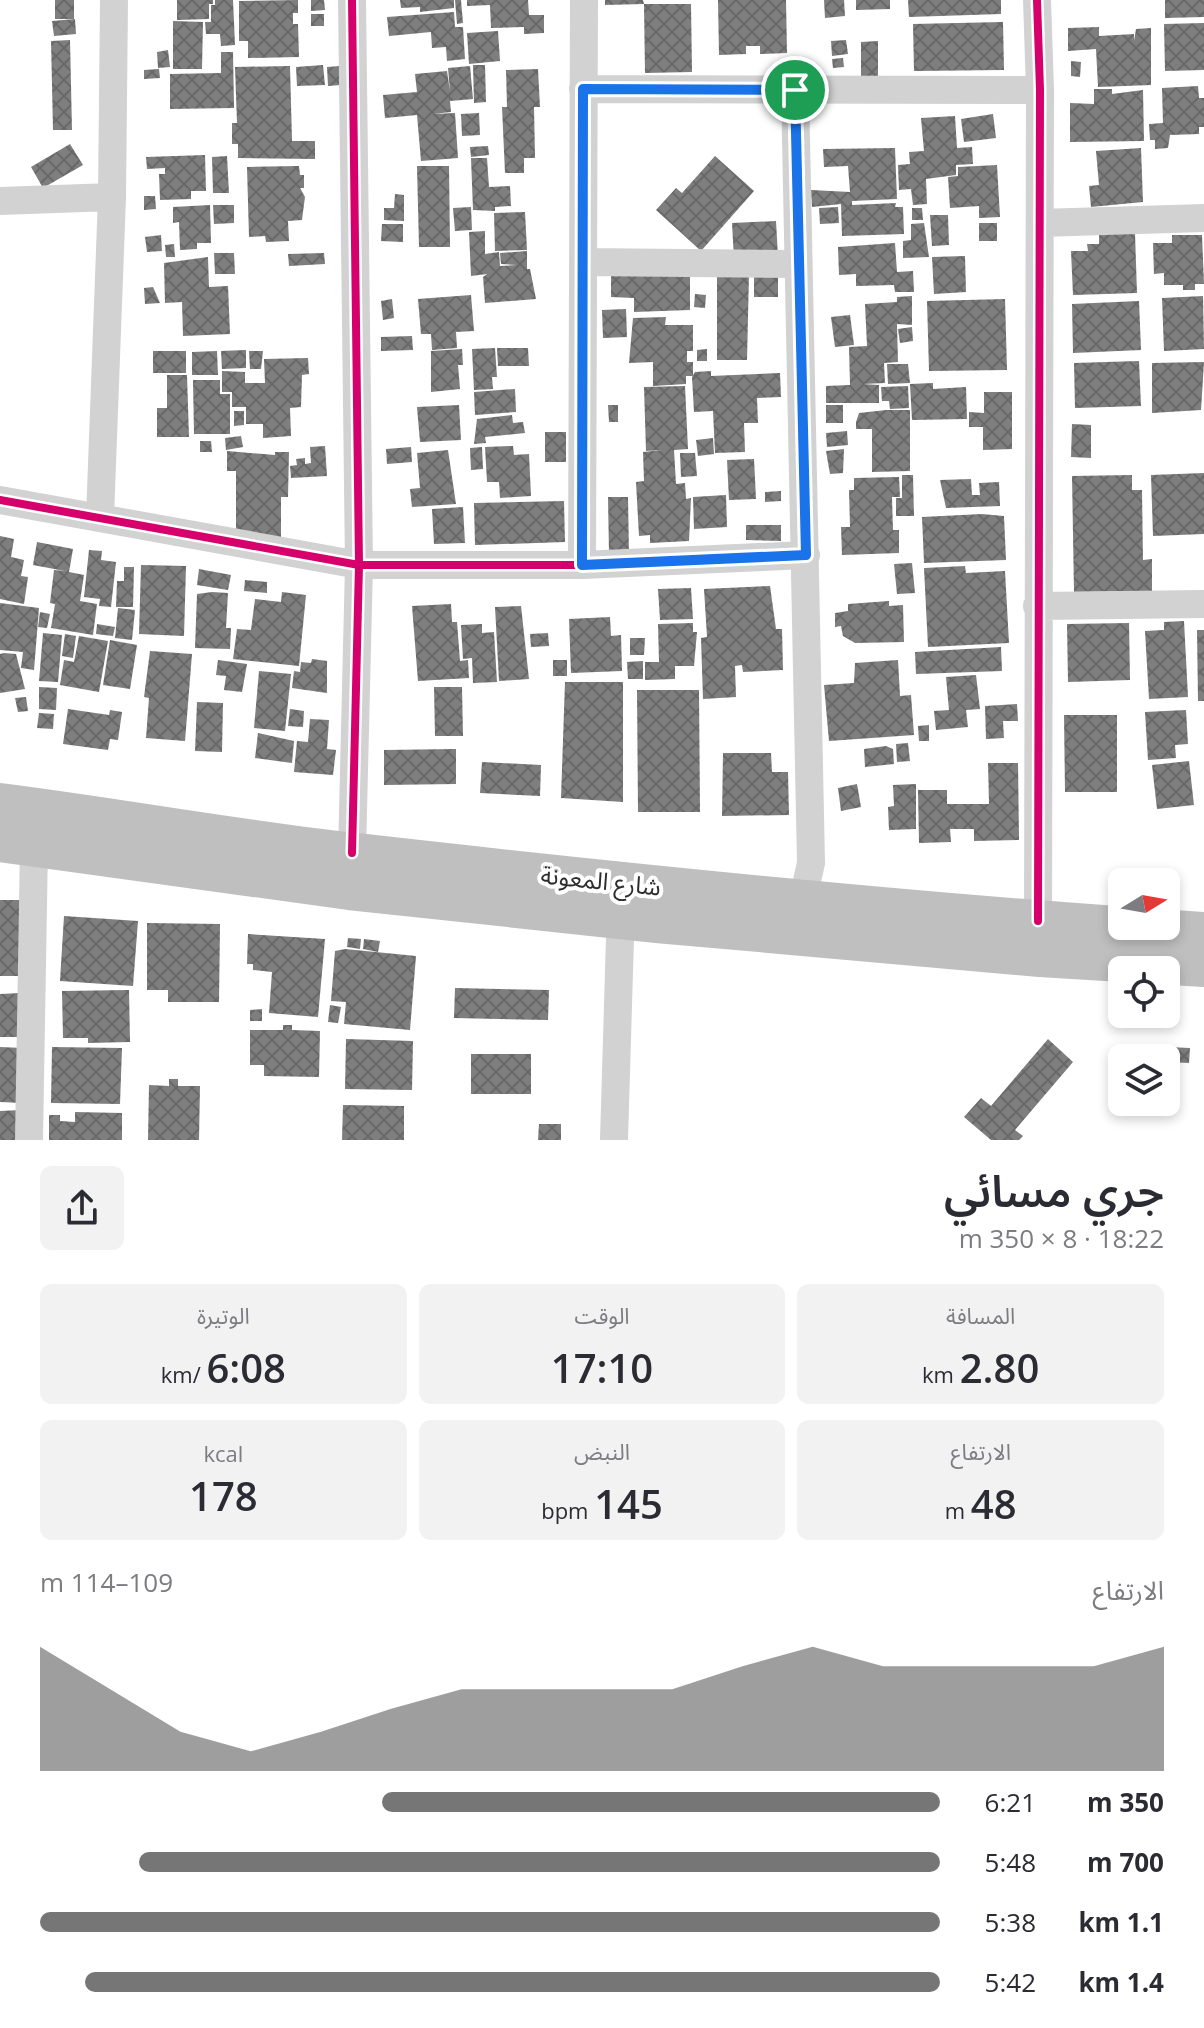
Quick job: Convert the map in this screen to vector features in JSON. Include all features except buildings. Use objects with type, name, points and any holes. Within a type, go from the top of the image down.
[{"type":"highway","name":"شارع المعونة","points":[[0,803],[352,853],[622,900],[1040,957],[1204,967]]},
{"type":"highway","name":"شارع المعونة","points":[[17,844],[349,890],[622,900],[803,899],[1038,921],[1204,932]]},
{"type":"street","points":[[100,518],[112,197],[114,0]]},
{"type":"street","points":[[352,0],[359,565],[352,853]]},
{"type":"street","points":[[582,565],[584,0]]},
{"type":"street","points":[[1037,0],[1040,90],[1038,921]]},
{"type":"street","points":[[583,89],[1040,90]]},
{"type":"street","points":[[795,90],[811,863],[803,899]]},
{"type":"street","points":[[0,201],[112,197]]},
{"type":"street","points":[[1040,223],[1204,218]]},
{"type":"street","points":[[583,262],[797,264]]},
{"type":"street","points":[[0,500],[359,565],[582,565],[806,555]]},
{"type":"street","points":[[1037,606],[1204,604]]},
{"type":"street","points":[[17,844],[29,1140]]},
{"type":"street","points":[[614,1140],[622,900]]},
{"type":"cycle path","points":[[352,0],[359,565],[352,853]]},
{"type":"cycle path","points":[[1037,0],[1040,90],[1038,921]]},
{"type":"cycle path","points":[[0,500],[359,565],[582,565],[806,555]]},
{"type":"route","points":[[583,89],[795,90],[806,555],[582,565],[583,89]]}]
